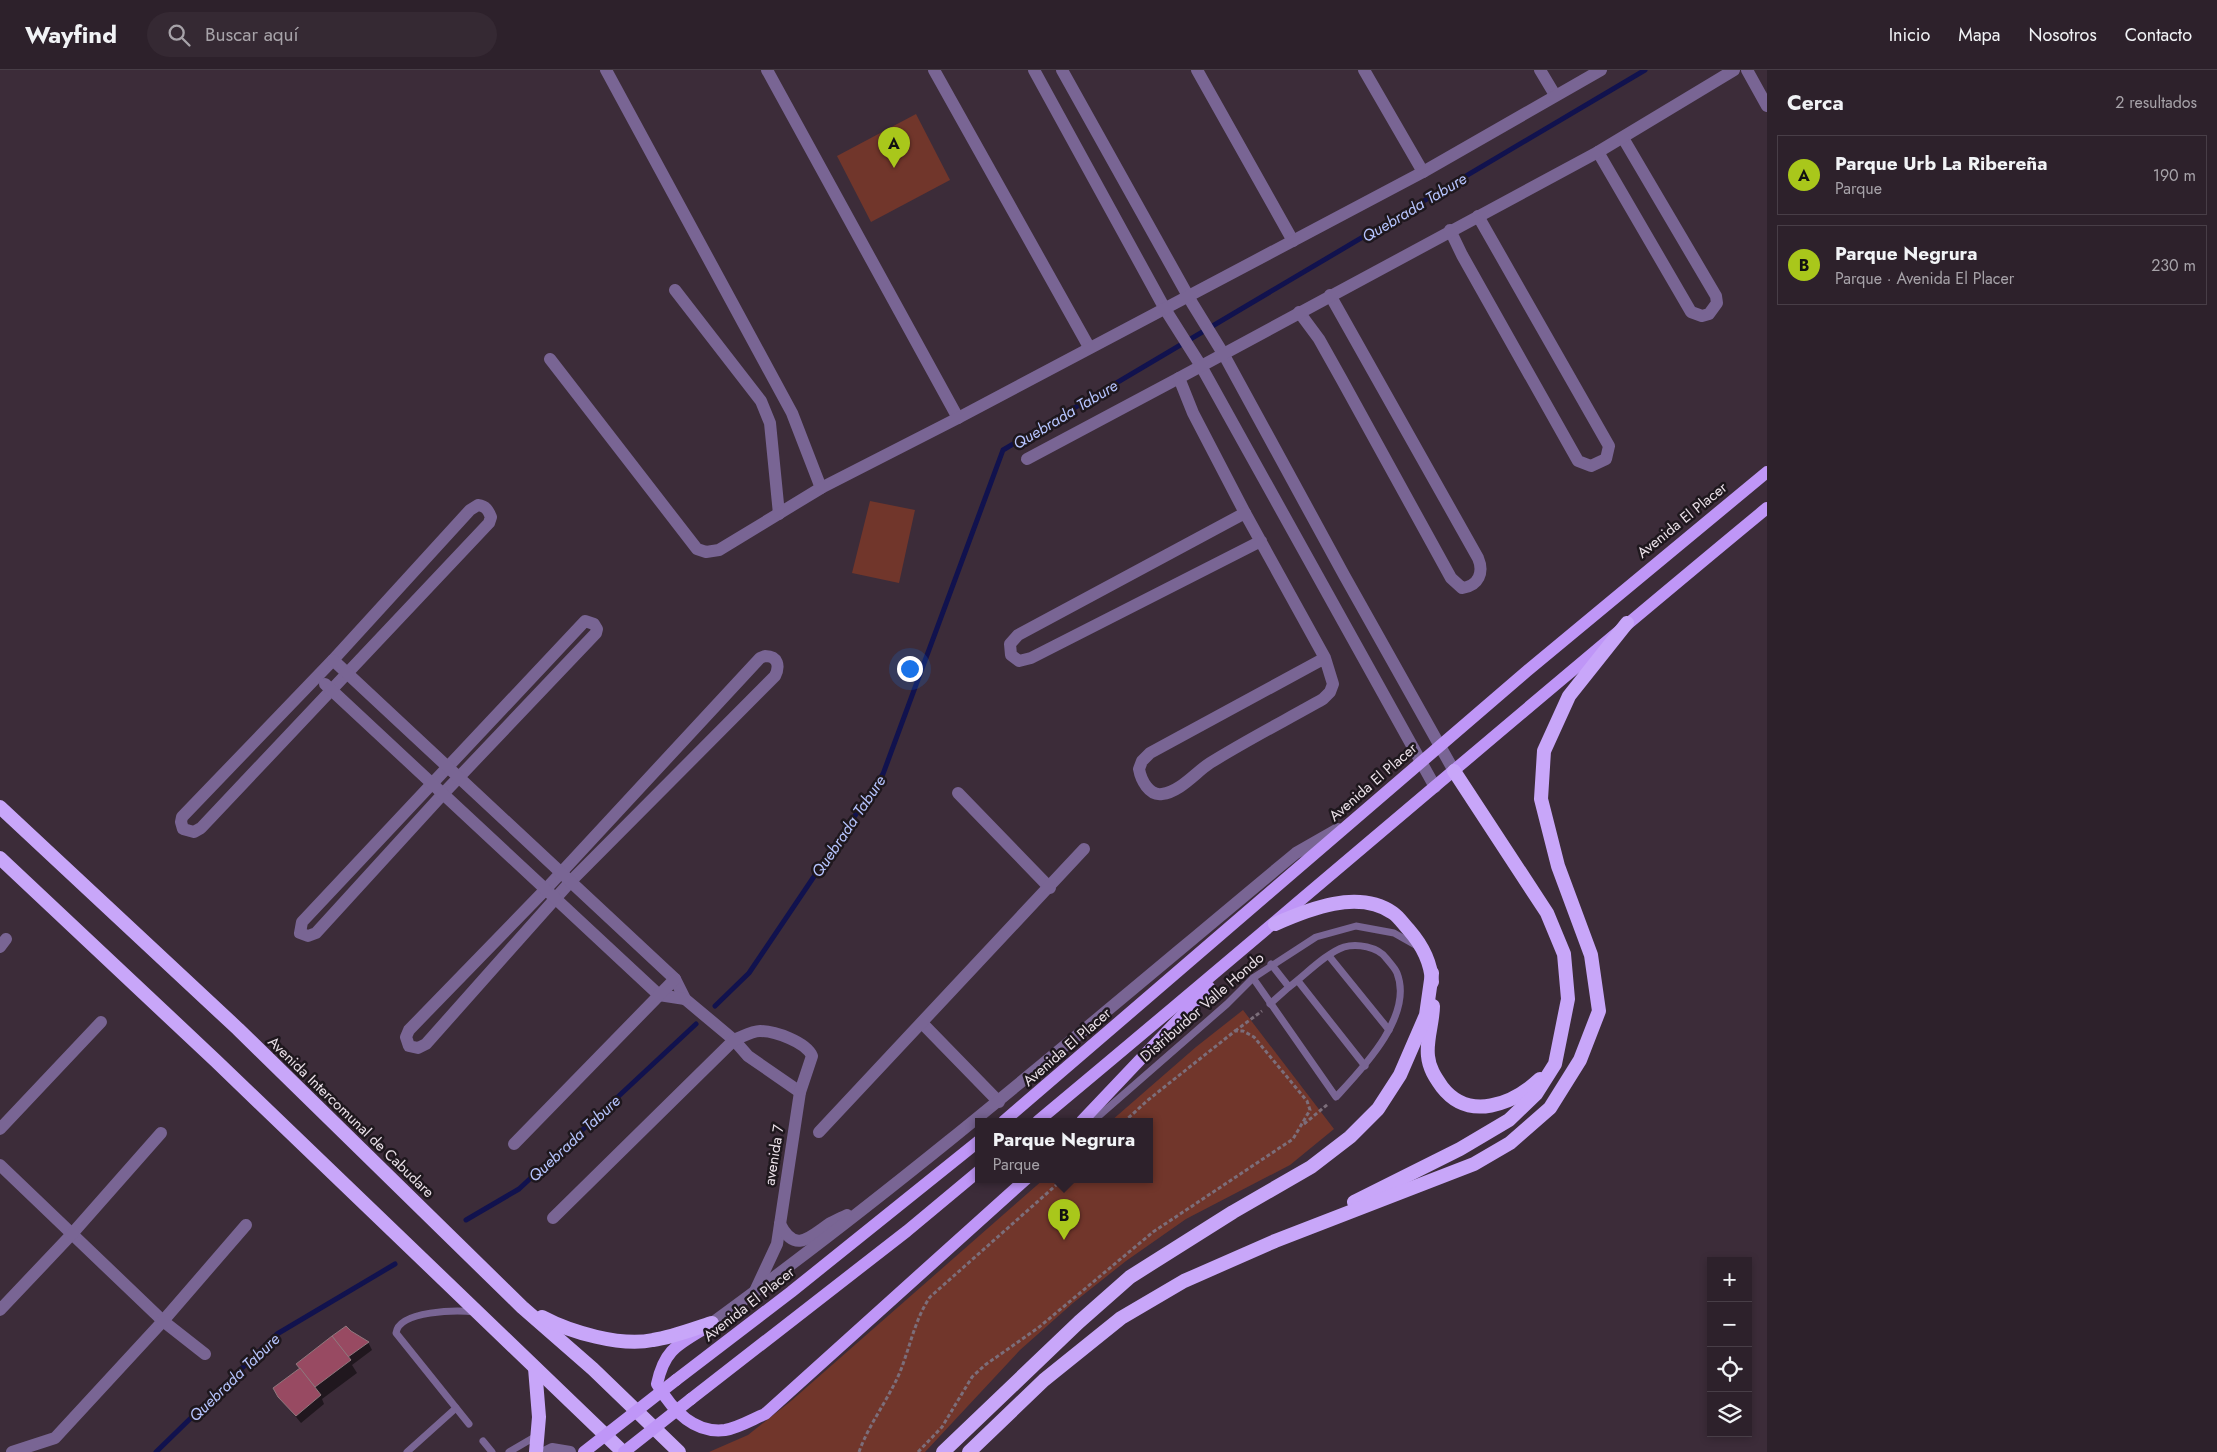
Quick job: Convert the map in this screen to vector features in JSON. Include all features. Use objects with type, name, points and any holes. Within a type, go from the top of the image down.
[{"type":"highway","points":[[969,1452],[1044,1380],[1121,1318],[1184,1281],[1275,1241],[1474,1164],[1510,1143],[1550,1108],[1580,1060],[1599,1011],[1591,955],[1558,866],[1541,799],[1544,751],[1569,696],[1627,623]]},
{"type":"highway","points":[[1275,1241],[1460,1149],[1509,1120],[1536,1094],[1555,1064],[1568,999],[1564,954],[1547,913],[1454,771]]},
{"type":"highway","name":"Avenida Intercomunal de Cabudare","points":[[0,807],[238,1029],[522,1307],[593,1369],[679,1452]]},
{"type":"highway","points":[[0,858],[223,1068],[624,1452]]},
{"type":"highway","points":[[1275,924],[1308,910],[1366,902],[1393,913],[1424,950],[1432,972],[1434,1020],[1428,1055],[1432,1073],[1448,1094],[1466,1106],[1483,1107],[1504,1103],[1529,1089],[1555,1064]]},
{"type":"highway","points":[[943,1452],[1079,1322],[1130,1277],[1233,1212],[1311,1167],[1350,1137],[1378,1109],[1400,1075],[1426,1015],[1432,972]]},
{"type":"highway","points":[[522,1307],[562,1328],[606,1339],[652,1341],[712,1324]]},
{"type":"highway","points":[[535,1368],[538,1434],[536,1452]]},
{"type":"main road","name":"Avenida El Placer","points":[[1007,1118],[1440,745],[1767,472]]},
{"type":"main road","points":[[1042,1118],[1275,924],[1627,623],[1767,508]]},
{"type":"main road","points":[[1085,1118],[1245,949]]},
{"type":"main road","name":"Avenida El Placer","points":[[584,1452],[791,1292],[975,1144]]},
{"type":"main road","points":[[624,1452],[907,1231],[975,1174]]},
{"type":"main road","points":[[712,1324],[678,1344],[662,1362],[657,1384],[669,1404],[696,1427],[724,1430],[765,1414],[1022,1183]]},
{"type":"street","points":[[606,70],[792,413],[821,488]]},
{"type":"street","points":[[768,70],[958,418]]},
{"type":"street","points":[[934,70],[1089,348]]},
{"type":"street","points":[[1034,70],[1167,311],[1201,366],[1435,787]]},
{"type":"street","points":[[1062,70],[1190,300],[1224,355],[1454,771]]},
{"type":"street","points":[[1197,70],[1292,241]]},
{"type":"street","points":[[1364,70],[1423,172]]},
{"type":"street","points":[[1540,70],[1555,95]]},
{"type":"street","points":[[550,359],[697,549],[706,552],[719,550],[821,488],[1089,348],[1190,300],[1292,241],[1423,172],[1601,70]]},
{"type":"street","points":[[1027,459],[1224,355],[1330,295],[1598,152],[1734,70]]},
{"type":"street","points":[[1747,70],[1767,106]]},
{"type":"street","points":[[1598,152],[1691,312],[1702,316],[1708,314],[1717,303],[1716,296],[1622,138]]},
{"type":"street","points":[[1450,230],[1462,255],[1578,461],[1591,466],[1600,463],[1606,458],[1609,446],[1478,216]]},
{"type":"street","points":[[675,290],[761,401],[770,424],[779,514]]},
{"type":"street","points":[[1299,312],[1319,339],[1451,578],[1462,588],[1468,587],[1479,579],[1481,572],[1478,558],[1330,295]]},
{"type":"street","points":[[1178,378],[1193,413],[1245,513],[1325,658],[1333,684],[1330,692],[1324,699],[1210,764],[1170,792],[1162,794],[1153,793],[1147,787],[1139,769],[1142,761],[1150,754],[1325,658]]},
{"type":"street","points":[[478,505],[484,506],[489,511],[491,517],[489,523],[346,672],[200,828],[190,832],[183,829],[182,817],[333,660],[470,510],[478,505]]},
{"type":"street","points":[[1245,513],[1018,635],[1010,644],[1011,655],[1018,661],[1031,658],[1261,541]]},
{"type":"street","points":[[589,621],[594,624],[597,629],[596,633],[459,777],[316,933],[308,936],[300,933],[302,922],[432,786],[582,623],[589,621]]},
{"type":"street","points":[[566,877],[545,890],[409,1030],[406,1036],[409,1046],[418,1048],[426,1044],[555,899],[566,877],[760,658],[770,656],[774,658],[778,669],[775,676],[566,877]]},
{"type":"street","points":[[333,660],[675,979],[684,999],[734,1040],[748,1056],[800,1092]]},
{"type":"street","points":[[316,677],[659,995],[684,999]]},
{"type":"street","points":[[226,771],[241,785]]},
{"type":"street","points":[[958,794],[1050,888]]},
{"type":"street","points":[[979,1118],[1296,853],[1353,821]]},
{"type":"street","points":[[819,1132],[1050,888],[1084,849]]},
{"type":"street","points":[[340,882],[352,893]]},
{"type":"street","points":[[514,1144],[675,979]]},
{"type":"street","points":[[0,1129],[101,1022]]},
{"type":"street","points":[[922,1024],[999,1102]]},
{"type":"street","name":"avenida 7","points":[[734,1040],[760,1031],[804,1044],[812,1056],[800,1092],[777,1244],[766,1271],[754,1293]]},
{"type":"street","points":[[553,1218],[734,1040]]},
{"type":"street","points":[[712,1324],[975,1121]]},
{"type":"street","points":[[0,1310],[71,1235],[161,1133]]},
{"type":"street","points":[[0,1165],[163,1321],[205,1354]]},
{"type":"street","points":[[780,1224],[789,1237],[799,1240],[810,1240],[830,1224],[868,1205]]},
{"type":"street","points":[[12,1452],[55,1438],[163,1321],[246,1225]]},
{"type":"street","points":[[546,1452],[552,1449],[570,1452]]},
{"type":"lane","name":"Distribuidor Valle Hondo","points":[[1096,1118],[1227,1004],[1253,978],[1271,964],[1316,937],[1356,926],[1394,933],[1424,950]]},
{"type":"lane","points":[[1253,978],[1270,1004],[1336,1097],[1365,1066],[1389,1030],[1400,1001],[1399,981],[1397,972],[1383,953],[1364,945],[1344,947],[1329,956],[1270,1004]]},
{"type":"lane","points":[[1329,956],[1389,1030]]},
{"type":"lane","points":[[1271,964],[1289,987]]},
{"type":"lane","points":[[1298,981],[1365,1066]]},
{"type":"lane","points":[[469,1424],[398,1337],[397,1330],[410,1318],[424,1314],[476,1312]]},
{"type":"lane","points":[[407,1452],[456,1408]]},
{"type":"lane","points":[[509,1452],[538,1434]]},
{"type":"lane","points":[[483,1441],[492,1452]]},
{"type":"path","points":[[1128,1118],[1148,1100],[1270,1004]]},
{"type":"path","points":[[918,1452],[942,1426],[972,1377],[985,1365],[1038,1328],[1153,1232],[1293,1139],[1310,1110],[1307,1100],[1254,1037],[1243,1031],[1235,1031]]},
{"type":"path","points":[[1303,1124],[1336,1097]]},
{"type":"path","points":[[859,1452],[865,1436],[899,1374],[922,1308],[930,1297],[1058,1183]]},
{"type":"shaded area","points":[[916,114],[950,180],[871,222],[837,156]]},
{"type":"shaded area","points":[[870,501],[915,510],[899,583],[852,573]]},
{"type":"shaded area","points":[[1243,1010],[1334,1129],[1290,1165],[1186,1219],[1126,1261],[1073,1303],[1020,1350],[925,1452],[709,1452],[748,1435],[791,1401],[1039,1183],[1153,1183],[1153,1118],[1114,1118],[1196,1047]]},
{"type":"building","points":[[346,1326],[369,1342],[348,1357],[332,1336]]},
{"type":"building","points":[[332,1336],[351,1360],[315,1387],[296,1364]]},
{"type":"building","points":[[300,1368],[321,1395],[296,1416],[278,1397],[273,1388]]},
{"type":"waterway","name":"Quebrada Tabure","points":[[715,1006],[749,973],[883,774],[1003,450],[1645,70]]},
{"type":"waterway","name":"Quebrada Tabure","points":[[466,1220],[519,1189],[696,1024]]},
{"type":"waterway","name":"Quebrada Tabure","points":[[156,1452],[277,1334],[395,1264]]},
{"type":"place","name":"Parque Urb La Ribereña","points":[[894,168]]},
{"type":"place","name":"Parque Negrura","points":[[1064,1240]]}]
